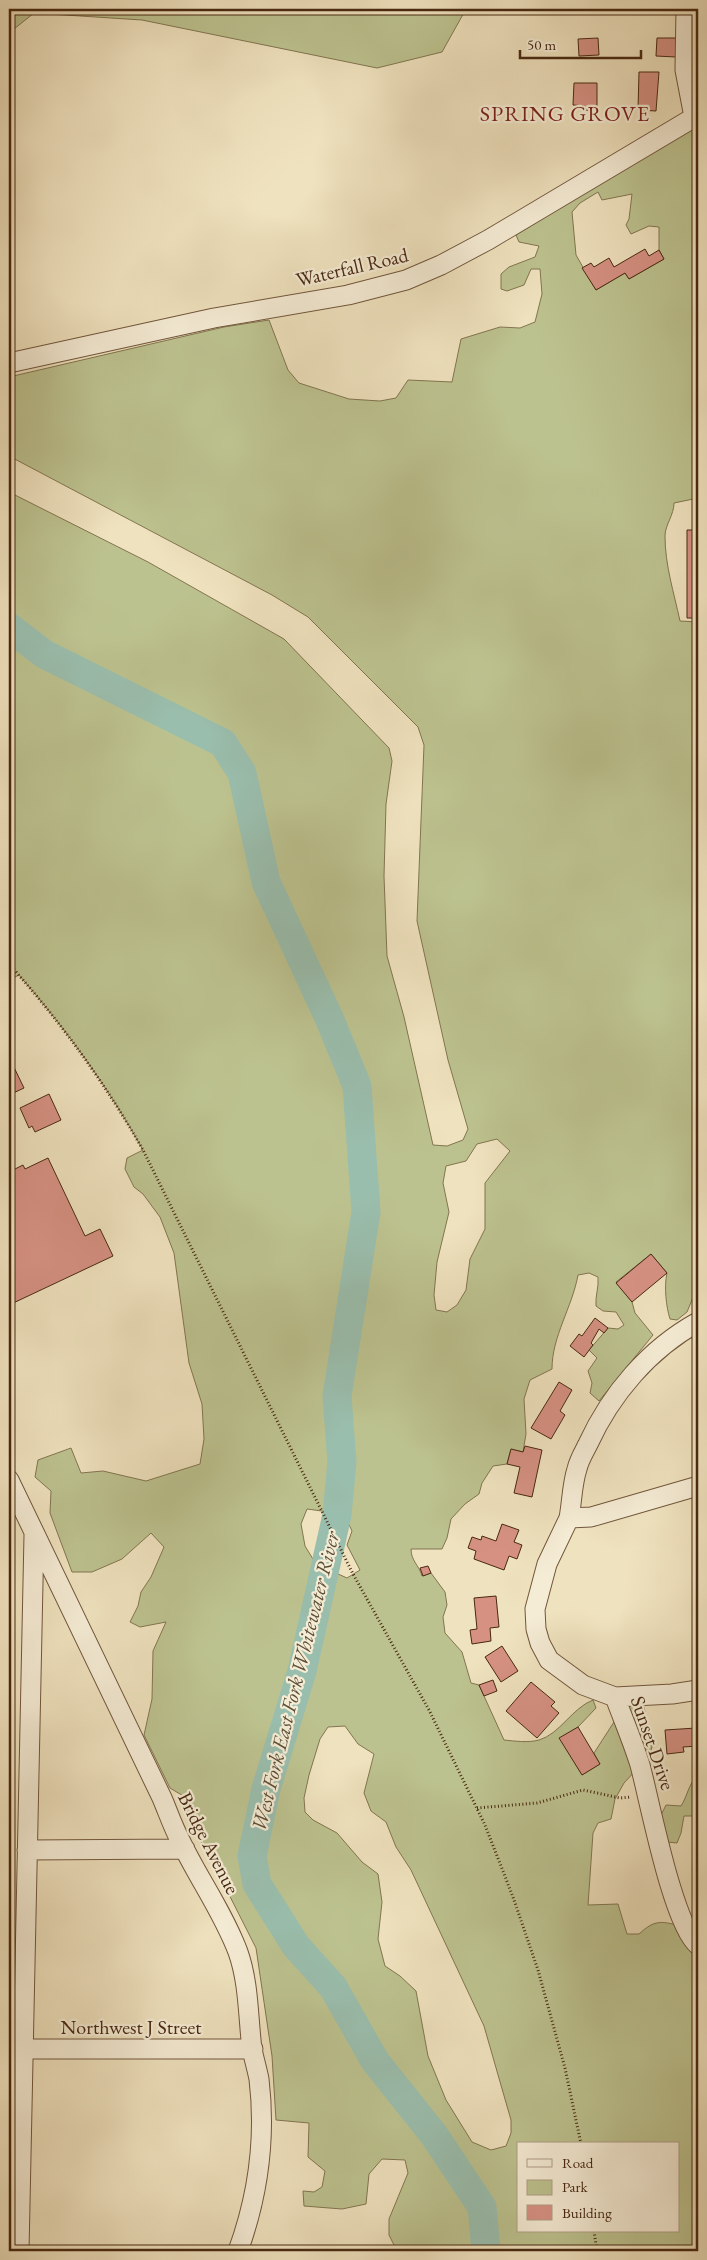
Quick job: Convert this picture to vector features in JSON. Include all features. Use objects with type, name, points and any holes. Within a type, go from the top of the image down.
[{"type":"street","points":[[686,9],[684,70],[696,116]]},
{"type":"street","name":"Waterfall Road","points":[[9,363],[214,318],[348,295],[406,280],[441,265],[488,240],[696,116]]},
{"type":"street","name":"Sunset Drive","points":[[698,1322],[675,1337],[643,1364],[600,1417],[577,1468],[569,1518],[547,1564],[535,1609],[536,1629],[540,1643],[550,1660],[583,1685],[615,1697],[639,1762],[674,1900],[692,1940],[698,1945]]},
{"type":"street","name":"Bridge Avenue","points":[[9,1480],[185,1849],[238,1952],[249,2006],[252,2050],[260,2094],[261,2151],[252,2206],[238,2251]]},
{"type":"street","points":[[569,1518],[592,1518],[698,1486]]},
{"type":"street","points":[[19,2251],[15,2049],[27,1850],[34,1532]]},
{"type":"street","points":[[615,1697],[672,1694],[698,1690]]},
{"type":"street","points":[[27,1850],[185,1849]]},
{"type":"street","name":"Northwest J Street","points":[[15,2049],[252,2050]]},
{"type":"path","points":[[9,964],[75,1044],[134,1134],[168,1198],[353,1574],[429,1710],[477,1808],[504,1873],[538,1970],[565,2068],[581,2142]]},
{"type":"path","points":[[477,1808],[537,1803],[583,1790],[620,1798],[648,1795]]},
{"type":"path","points":[[594,2232],[597,2251]]},
{"type":"green space","points":[[9,9],[466,9],[442,52],[377,68],[142,20],[34,13],[9,33]]},
{"type":"green space","points":[[698,123],[698,498],[674,503],[673,512],[666,528],[665,547],[680,621],[698,622],[698,1294],[694,1295],[687,1312],[677,1320],[670,1319],[666,1296],[667,1273],[651,1254],[616,1282],[632,1302],[635,1313],[653,1335],[599,1401],[590,1393],[592,1383],[588,1371],[597,1358],[589,1350],[608,1328],[618,1329],[624,1325],[616,1312],[603,1311],[596,1306],[598,1277],[589,1273],[578,1275],[555,1345],[552,1369],[530,1380],[524,1399],[526,1434],[523,1452],[511,1449],[507,1464],[493,1466],[482,1483],[479,1494],[465,1504],[451,1519],[447,1538],[442,1549],[411,1549],[411,1553],[422,1576],[431,1573],[445,1592],[447,1605],[443,1617],[445,1633],[462,1652],[471,1683],[479,1685],[504,1740],[521,1742],[539,1740],[546,1737],[579,1709],[593,1700],[596,1708],[578,1727],[560,1738],[582,1775],[600,1764],[594,1753],[614,1722],[628,1705],[644,1707],[652,1747],[649,1756],[624,1783],[615,1799],[611,1819],[598,1823],[593,1833],[588,1905],[618,1904],[627,1934],[639,1934],[648,1927],[660,1922],[676,1925],[687,1947],[698,1956],[698,2251],[397,2251],[389,2235],[389,2219],[408,2173],[405,2160],[382,2159],[369,2174],[366,2204],[342,2209],[304,2206],[303,2191],[314,2192],[322,2187],[325,2171],[308,2157],[309,2123],[276,2120],[272,2056],[256,1948],[212,1861],[188,1819],[185,1797],[170,1788],[144,1735],[152,1699],[153,1651],[166,1622],[140,1627],[130,1622],[138,1606],[141,1592],[151,1577],[164,1547],[151,1533],[122,1559],[92,1572],[72,1572],[50,1513],[51,1491],[35,1477],[38,1460],[71,1448],[81,1473],[103,1471],[146,1481],[200,1464],[204,1439],[202,1404],[189,1363],[174,1253],[160,1217],[143,1194],[134,1187],[125,1169],[127,1158],[143,1150],[101,1081],[53,1016],[19,975],[9,980],[9,492],[148,562],[284,639],[389,748],[392,761],[386,804],[384,876],[387,956],[404,1017],[433,1145],[447,1146],[463,1140],[468,1129],[448,1060],[417,921],[424,745],[418,727],[308,617],[272,595],[9,456],[9,377],[224,327],[269,320],[288,370],[299,383],[349,399],[380,401],[396,398],[408,380],[452,382],[461,339],[500,327],[520,328],[535,322],[542,294],[540,269],[531,269],[524,285],[507,291],[501,289],[501,274],[509,267],[535,257],[539,246],[519,242],[516,235]],"holes":[[[598,192],[602,200],[632,194],[629,219],[626,225],[631,234],[649,226],[659,227],[659,250],[664,259],[629,279],[625,273],[596,290],[576,255],[572,212],[580,203]],[[497,1139],[510,1151],[485,1183],[485,1229],[470,1259],[466,1290],[457,1305],[447,1312],[436,1310],[434,1295],[437,1262],[449,1212],[443,1183],[446,1166],[466,1161],[477,1144]],[[307,1509],[344,1514],[352,1531],[347,1545],[360,1570],[347,1578],[316,1564],[305,1546],[301,1524]],[[345,1726],[358,1744],[374,1754],[364,1793],[371,1811],[386,1822],[396,1847],[411,1870],[484,2026],[511,2120],[511,2133],[506,2146],[491,2150],[472,2142],[446,2100],[428,2056],[416,1991],[400,1976],[385,1966],[378,1939],[382,1902],[378,1874],[362,1862],[337,1833],[313,1820],[305,1812],[304,1798],[309,1775],[320,1739],[328,1727]]]},
{"type":"green space","points":[[697,1776],[698,1816],[684,1816],[677,1843],[667,1842],[660,1817],[666,1805],[681,1806]]},
{"type":"building","points":[[598,38],[599,55],[579,56],[578,39]]},
{"type":"building","points":[[657,38],[676,38],[676,57],[656,56]]},
{"type":"building","points":[[639,72],[659,72],[656,111],[638,110]]},
{"type":"building","points":[[574,83],[597,83],[597,106],[593,106],[593,111],[585,110],[585,106],[573,105]]},
{"type":"building","points":[[645,249],[649,256],[659,250],[664,259],[629,279],[625,273],[596,290],[582,268],[591,263],[594,267],[609,258],[614,267]]},
{"type":"building","points":[[687,530],[698,530],[698,618],[687,618]]},
{"type":"building","points":[[9,1057],[24,1088],[9,1095]]},
{"type":"building","points":[[49,1094],[61,1120],[35,1132],[32,1126],[29,1128],[20,1108]]},
{"type":"building","points":[[48,1158],[85,1236],[100,1229],[113,1256],[9,1305],[9,1172],[23,1165],[25,1169]]},
{"type":"building","points":[[651,1254],[667,1273],[632,1302],[616,1283]]},
{"type":"building","points":[[595,1318],[608,1328],[604,1333],[599,1329],[591,1343],[593,1345],[584,1357],[570,1346],[579,1334],[582,1336]]},
{"type":"building","points":[[559,1382],[572,1390],[560,1411],[565,1415],[551,1439],[531,1428]]},
{"type":"building","points":[[525,1446],[542,1450],[532,1497],[514,1493],[520,1467],[507,1464],[511,1449],[523,1452]]},
{"type":"building","points":[[502,1524],[519,1530],[514,1542],[522,1545],[517,1559],[509,1556],[504,1570],[474,1559],[476,1551],[468,1548],[472,1537],[481,1540],[482,1536],[496,1541]]},
{"type":"building","points":[[428,1566],[431,1573],[423,1576],[420,1568]]},
{"type":"building","points":[[496,1596],[499,1627],[490,1628],[491,1641],[472,1644],[470,1630],[477,1629],[474,1598]]},
{"type":"building","points":[[502,1646],[518,1671],[501,1682],[485,1657]]},
{"type":"building","points":[[493,1680],[497,1691],[484,1696],[479,1685]]},
{"type":"building","points":[[531,1682],[555,1702],[551,1706],[559,1713],[537,1738],[506,1711]]},
{"type":"building","points":[[578,1727],[600,1764],[582,1775],[559,1738]]},
{"type":"building","points":[[696,1728],[698,1746],[683,1747],[684,1752],[667,1754],[665,1730]]},
{"type":"waterway","name":"West Fork East Fork Whitewater River","points":[[9,627],[44,654],[223,743],[242,773],[266,882],[330,1020],[357,1086],[366,1212],[337,1396],[342,1462],[337,1515],[302,1671],[266,1789],[252,1856],[257,1884],[296,1946],[333,1987],[375,2061],[434,2135],[482,2207],[486,2251]]},
{"type":"district","name":"SPRING GROVE","points":[[565,113]]}]
